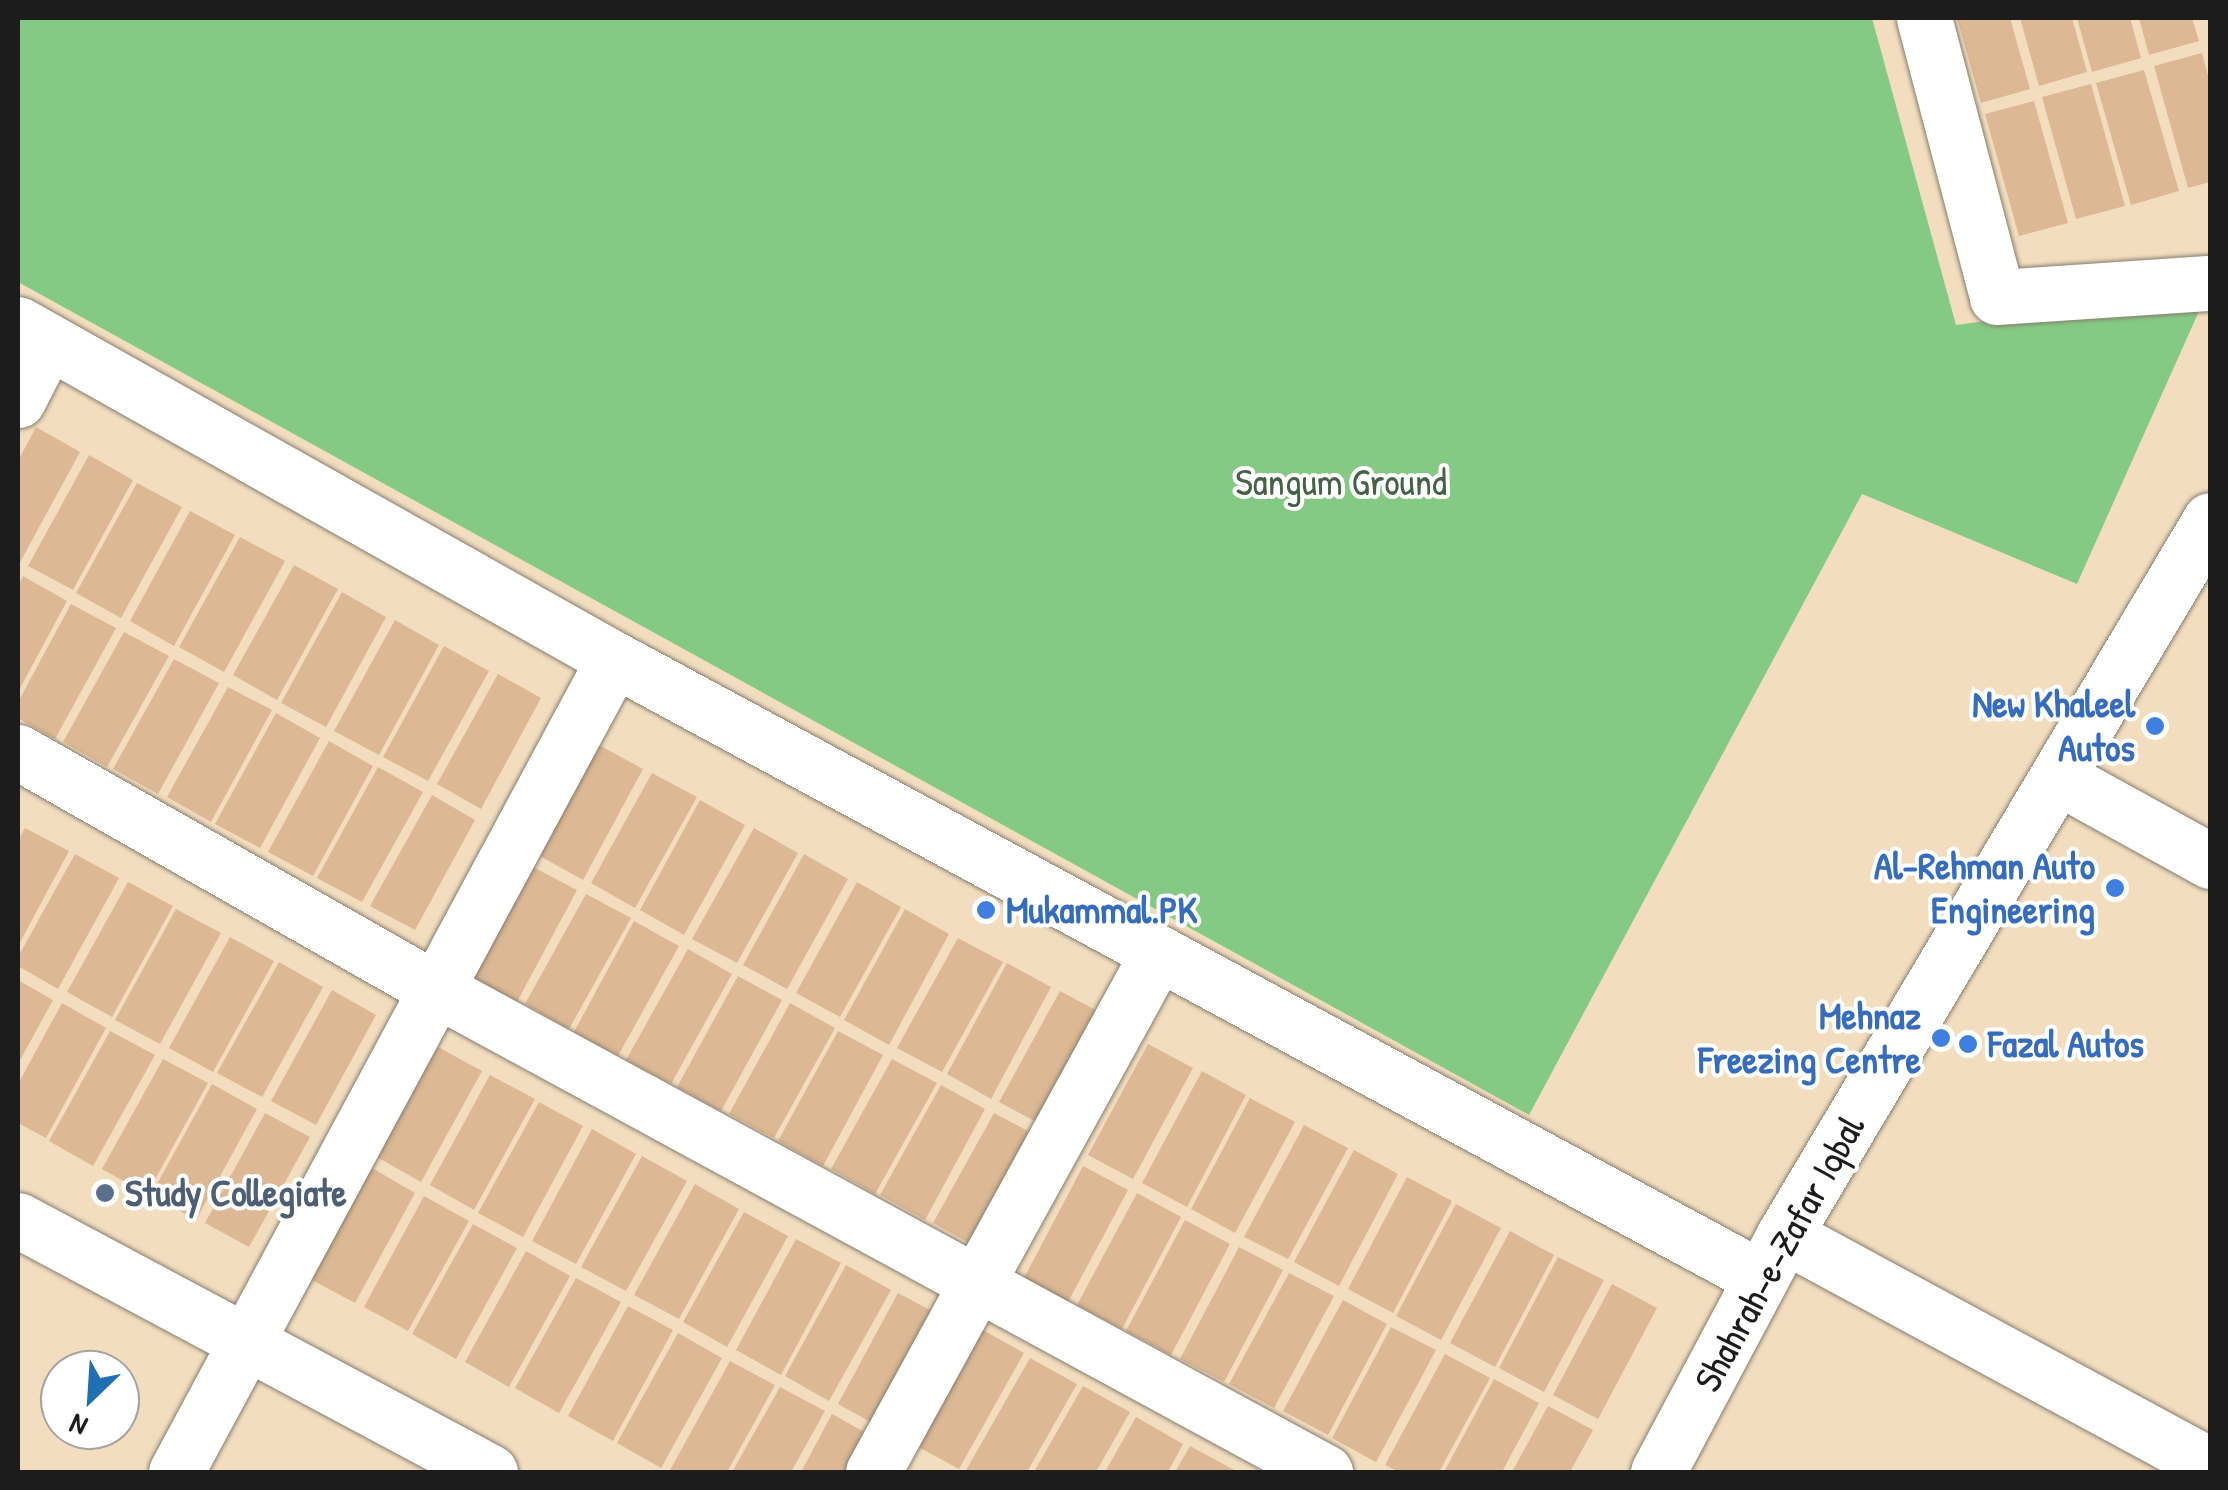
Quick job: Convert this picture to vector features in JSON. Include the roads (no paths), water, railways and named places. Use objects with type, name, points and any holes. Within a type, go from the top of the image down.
[{"type":"street","points":[[1924,18],[1998,297],[2210,282]]},
{"type":"street","points":[[18,400],[33,333],[614,659],[1158,953],[2210,1466]]},
{"type":"street","name":"Shahrah-e-Zafar Iqbal","points":[[1658,1472],[1773,1256],[2210,520]]},
{"type":"street","points":[[176,1472],[614,659]]},
{"type":"street","points":[[18,752],[436,989],[974,1285],[1325,1472]]},
{"type":"street","points":[[2058,777],[2210,861]]},
{"type":"street","points":[[873,1472],[1158,953]]},
{"type":"street","points":[[18,1220],[490,1472]]},
{"type":"place","name":"New Khaleel Autos","points":[[2155,726]]},
{"type":"place","name":"Al-Rehman Auto Engineering","points":[[2115,888]]},
{"type":"place","name":"Mukammal.PK","points":[[986,910]]},
{"type":"place","name":"Mehnaz Freezing Centre","points":[[1941,1038]]},
{"type":"place","name":"Fazal Autos","points":[[1968,1044]]},
{"type":"place","name":"Study Collegiate","points":[[105,1193]]},
{"type":"park label","name":"Sangum Ground","points":[[1341,482]]}]
